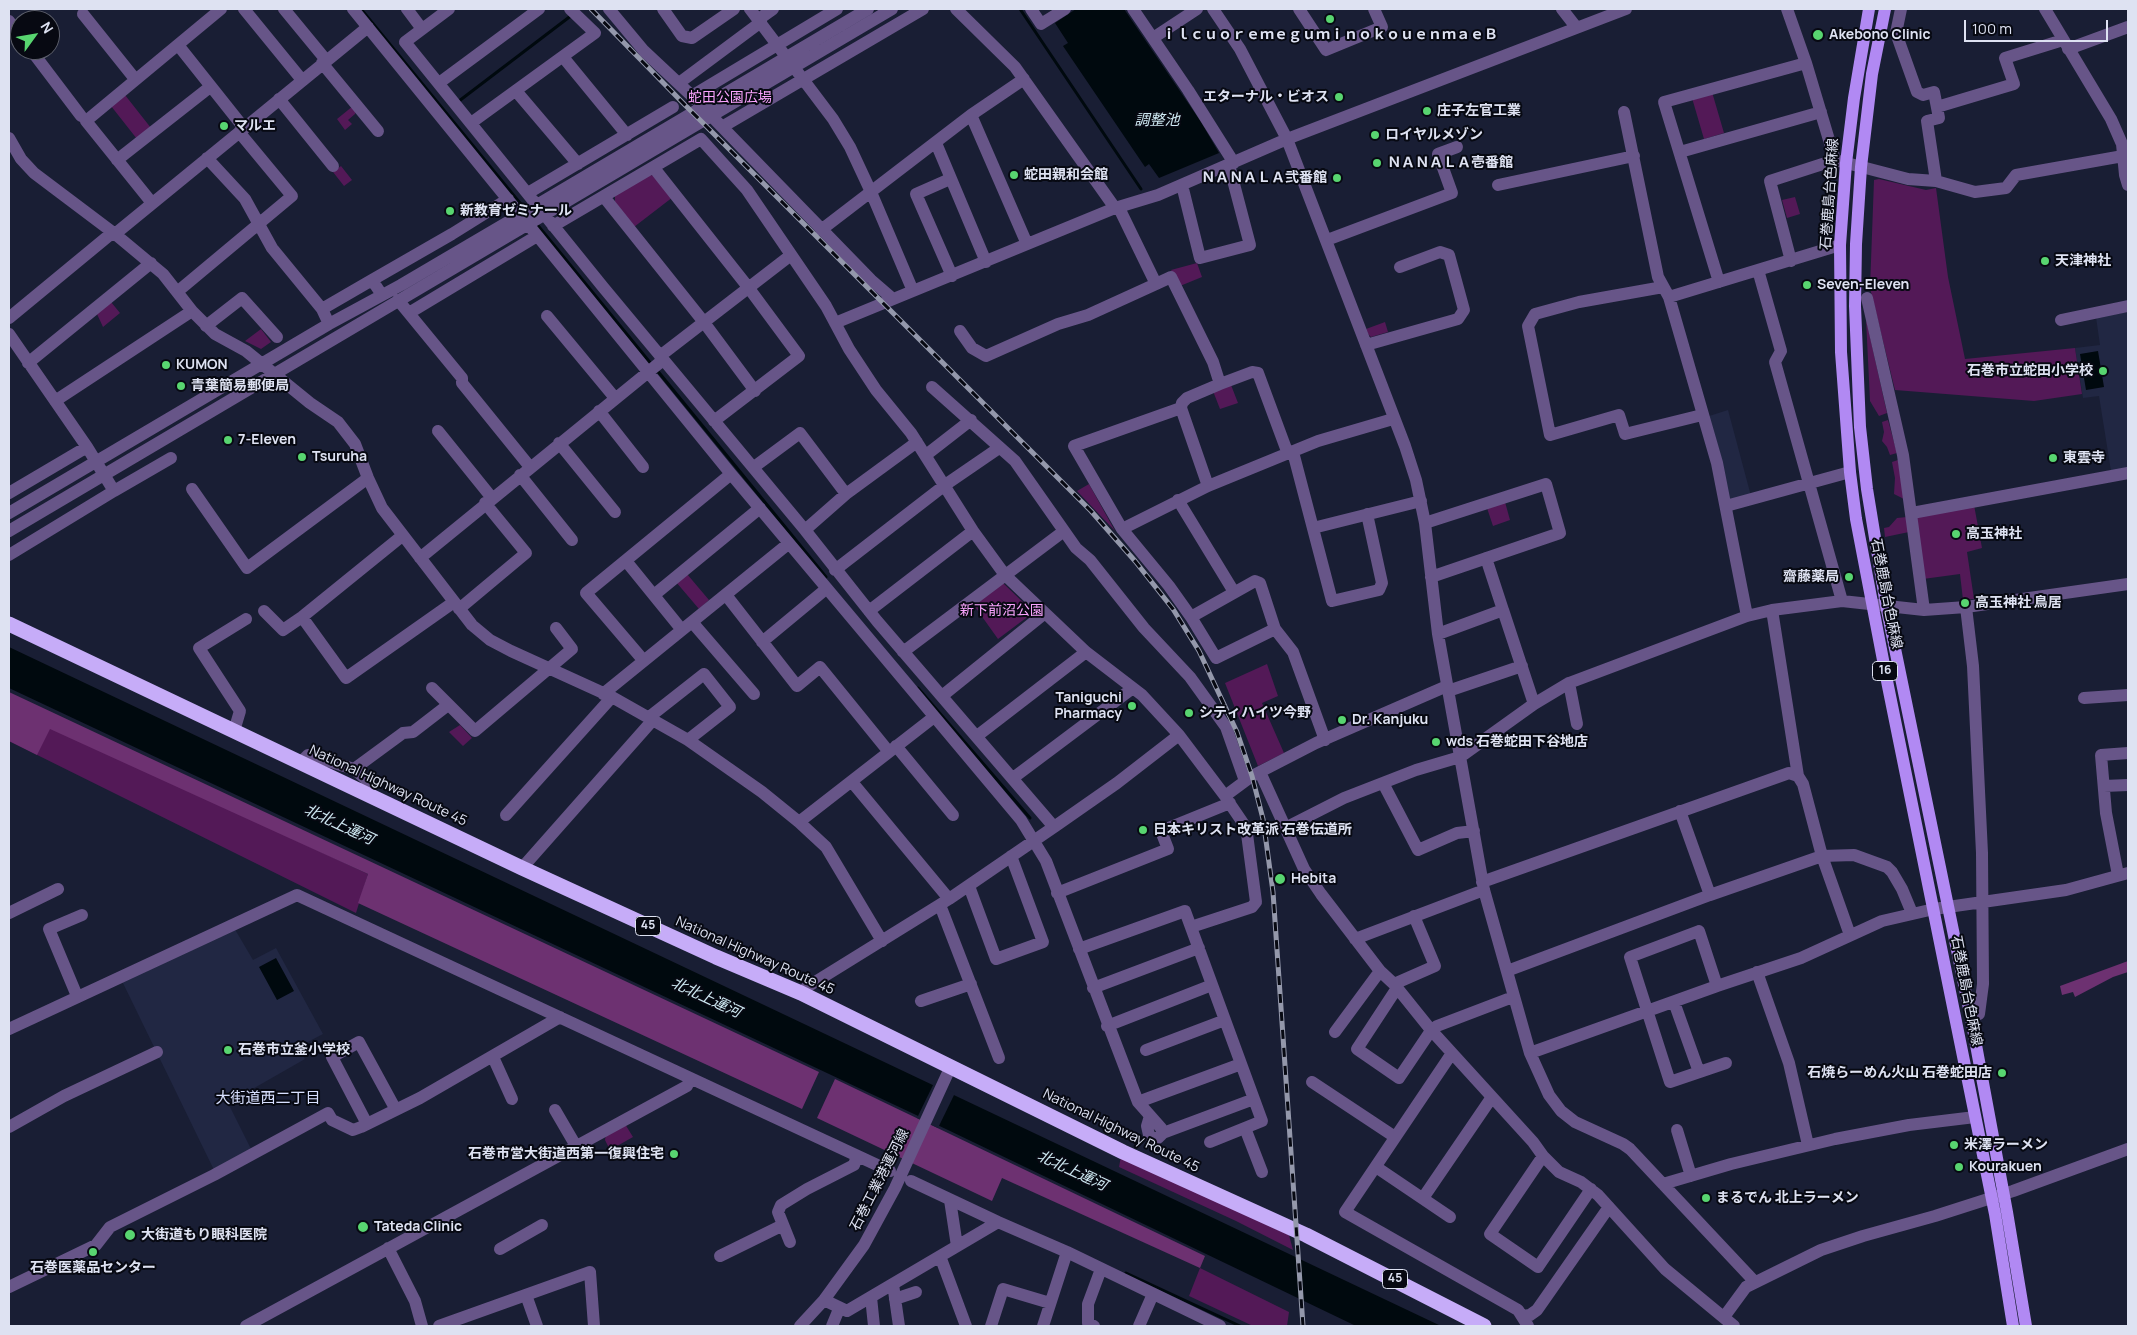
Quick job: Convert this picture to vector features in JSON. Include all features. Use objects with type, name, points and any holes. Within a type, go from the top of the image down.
[{"type":"highway","name":"National Highway Route 45","points":[[9,624],[522,868],[716,957],[801,993],[1124,1152],[1288,1226],[1484,1326]]},
{"type":"main road","name":"石巻鹿島台色麻線","points":[[1869,9],[1840,161],[1841,352],[1850,472],[1872,604],[1975,1117],[1998,1196],[2013,1326]]},
{"type":"main road","name":"石巻鹿島台色麻線","points":[[1885,9],[1872,74],[1861,167],[1856,244],[1856,367],[1860,427],[1866,480],[1886,605],[1949,907],[1998,1196],[2026,1326]]},
{"type":"street","points":[[152,203],[86,121],[221,9]]},
{"type":"street","points":[[244,9],[302,80]]},
{"type":"street","points":[[284,9],[378,130]]},
{"type":"street","points":[[353,9],[368,27],[413,69],[508,199],[538,236],[657,364],[714,421],[754,467],[835,570],[903,652],[1054,827]]},
{"type":"street","points":[[407,9],[422,29]]},
{"type":"street","points":[[449,9],[405,42],[413,69],[439,83],[528,193],[657,364],[731,474],[1021,820],[1046,861],[1138,1102],[1161,1128],[1162,1134],[1254,1099]]},
{"type":"street","points":[[439,83],[539,9]]},
{"type":"street","points":[[471,124],[594,33],[570,9]]},
{"type":"street","points":[[610,9],[644,51],[692,96],[871,280],[893,299]]},
{"type":"street","points":[[663,9],[682,36],[692,38],[734,9]]},
{"type":"street","points":[[750,9],[803,79],[850,147],[872,192],[913,291]]},
{"type":"street","points":[[679,83],[773,9]]},
{"type":"street","points":[[692,96],[837,9]]},
{"type":"street","points":[[800,57],[868,9]]},
{"type":"street","points":[[9,531],[398,300],[514,225],[800,57],[892,9]]},
{"type":"street","points":[[722,127],[924,9]]},
{"type":"street","points":[[956,9],[1015,66],[1117,208],[1156,284]]},
{"type":"street","points":[[1031,9],[1041,24],[1065,9]]},
{"type":"street","points":[[1133,9],[1231,164],[1250,245],[1200,258],[1182,185]]},
{"type":"street","points":[[1153,38],[1197,9]]},
{"type":"street","points":[[1213,9],[1240,49],[1287,139],[1327,240],[1393,419],[1405,446],[1421,501],[1425,523],[1438,634],[1483,886],[1530,1054],[1549,1095],[1561,1111],[1575,1122],[1630,1149],[1754,1282]]},
{"type":"street","points":[[1299,9],[1326,50],[1382,27],[1374,9]]},
{"type":"street","points":[[1562,9],[1576,27]]},
{"type":"street","points":[[835,322],[1117,208],[1182,185],[1287,139],[1626,9]]},
{"type":"street","points":[[1787,9],[1821,112],[1840,161]]},
{"type":"street","points":[[1901,9],[1896,33],[1917,92],[1923,96],[1934,92],[1939,118],[1927,121],[1936,181]]},
{"type":"street","points":[[2045,9],[2111,119],[2123,133],[2123,156],[2128,185]]},
{"type":"street","points":[[83,14],[135,80]]},
{"type":"street","points":[[9,318],[368,27]]},
{"type":"street","points":[[1937,107],[2014,84],[2005,58],[2128,27]]},
{"type":"street","points":[[177,292],[292,196],[178,45]]},
{"type":"street","points":[[562,57],[627,135]]},
{"type":"street","points":[[39,60],[81,116]]},
{"type":"street","points":[[1719,282],[1664,102],[1806,63]]},
{"type":"street","points":[[821,230],[971,115],[1024,80]]},
{"type":"street","points":[[118,160],[210,87]]},
{"type":"street","points":[[516,91],[578,164]]},
{"type":"street","points":[[279,99],[334,166]]},
{"type":"street","points":[[528,193],[673,107]]},
{"type":"street","points":[[1624,112],[1658,277],[1666,292],[1717,463],[1747,616]]},
{"type":"street","points":[[1680,152],[1821,112]]},
{"type":"street","points":[[971,115],[1027,244]]},
{"type":"street","points":[[9,138],[22,159],[34,173],[114,233],[164,274],[192,311],[215,334],[246,351],[310,403],[338,422],[355,444],[382,508],[472,624],[490,640],[548,670],[608,695],[688,740],[739,775],[800,822],[826,847],[882,941]]},
{"type":"street","points":[[553,226],[701,139],[748,190],[826,306],[849,349],[876,390],[926,455],[1004,575],[1086,652],[1142,694],[1179,735],[1244,823],[1256,902],[1252,906],[1192,927]]},
{"type":"street","points":[[936,143],[986,262]]},
{"type":"street","points":[[1327,240],[1452,193],[1438,154],[1457,147]]},
{"type":"street","points":[[1498,185],[1634,156]]},
{"type":"street","points":[[1791,261],[1770,181],[1840,161],[1908,179],[1936,181],[1975,192],[2006,188],[2016,175],[2123,156]]},
{"type":"street","points":[[207,158],[245,199],[272,248],[322,309],[329,324]]},
{"type":"street","points":[[654,168],[748,287],[799,356],[714,421]]},
{"type":"street","points":[[950,179],[916,194],[952,276]]},
{"type":"street","points":[[604,197],[703,321],[755,391]]},
{"type":"street","points":[[322,309],[452,234],[508,199]]},
{"type":"street","points":[[9,513],[329,324],[514,225]]},
{"type":"street","points":[[409,313],[538,236]]},
{"type":"street","points":[[1702,415],[1625,434],[1618,415],[1550,435],[1528,326],[1535,314],[1579,302],[1666,292],[1719,282],[1840,245]]},
{"type":"street","points":[[1366,345],[1458,319],[1464,310],[1449,255],[1440,252],[1400,267]]},
{"type":"street","points":[[420,558],[657,364],[703,321],[791,255]]},
{"type":"street","points":[[28,363],[151,263]]},
{"type":"street","points":[[1758,270],[1781,351],[1775,362],[1842,601]]},
{"type":"street","points":[[960,331],[972,348],[986,356],[1058,324],[1088,315],[1171,277],[1212,362],[1220,384]]},
{"type":"street","points":[[372,280],[382,295]]},
{"type":"street","points":[[206,326],[242,298],[277,337]]},
{"type":"street","points":[[1866,298],[1902,447],[1924,610]]},
{"type":"street","points":[[398,300],[462,378],[462,383],[530,467]]},
{"type":"street","points":[[2060,320],[2128,306]]},
{"type":"street","points":[[55,401],[192,311]]},
{"type":"street","points":[[547,316],[615,398]]},
{"type":"street","points":[[9,334],[87,446],[114,491]]},
{"type":"street","points":[[1208,486],[1181,408],[1182,403],[1187,398],[1252,372],[1258,374],[1291,453],[1332,600],[1379,590],[1382,583],[1367,514]]},
{"type":"street","points":[[932,386],[971,420],[999,448],[1016,461],[1076,548],[1090,560],[1144,628],[1190,677],[1226,726],[1245,781]]},
{"type":"street","points":[[1181,408],[1074,446],[1122,529],[1191,616],[1216,658],[1275,629]]},
{"type":"street","points":[[599,411],[643,467]]},
{"type":"street","points":[[1122,529],[1208,486],[1318,441],[1393,419]]},
{"type":"street","points":[[926,455],[971,420]]},
{"type":"street","points":[[302,617],[346,678],[456,605],[526,553],[438,431]]},
{"type":"street","points":[[754,467],[800,433],[846,494]]},
{"type":"street","points":[[805,530],[846,494],[917,442]]},
{"type":"street","points":[[559,443],[615,512]]},
{"type":"street","points":[[9,492],[87,446]]},
{"type":"street","points":[[835,570],[945,485],[999,448]]},
{"type":"street","points":[[9,555],[171,458]]},
{"type":"street","points":[[1726,506],[1850,472]]},
{"type":"street","points":[[1912,513],[2128,473]]},
{"type":"street","points":[[644,661],[586,593],[731,474]]},
{"type":"street","points":[[520,476],[572,540]]},
{"type":"street","points":[[192,489],[246,568],[368,478]]},
{"type":"street","points":[[1425,523],[1546,484],[1560,532],[1431,577]]},
{"type":"street","points":[[1178,500],[1234,592]]},
{"type":"street","points":[[1313,528],[1421,501]]},
{"type":"street","points":[[654,595],[760,508]]},
{"type":"street","points":[[869,611],[973,530]]},
{"type":"street","points":[[903,652],[1064,531]]},
{"type":"street","points":[[264,611],[283,630],[302,617],[402,536]]},
{"type":"street","points":[[506,814],[608,695],[644,661],[788,544]]},
{"type":"street","points":[[1486,558],[1534,704]]},
{"type":"street","points":[[626,560],[654,595],[754,694]]},
{"type":"street","points":[[1191,616],[1256,581],[1260,583],[1275,629],[1293,652],[1325,740]]},
{"type":"street","points":[[1285,828],[1344,798],[1416,770],[1460,757],[1534,704],[1569,683],[1747,616],[1772,610],[1842,601],[1924,610],[1966,607],[2128,584]]},
{"type":"street","points":[[762,642],[826,589]]},
{"type":"street","points":[[726,594],[797,686],[820,668],[952,815]]},
{"type":"street","points":[[1966,607],[1973,666],[1984,903],[1983,984],[1979,1014]]},
{"type":"street","points":[[1438,634],[1503,610]]},
{"type":"street","points":[[1772,610],[1798,776],[1803,784],[1822,856],[1850,935]]},
{"type":"street","points":[[942,696],[1045,613]]},
{"type":"street","points":[[234,732],[240,711],[200,648],[246,619]]},
{"type":"street","points":[[432,688],[475,731],[572,649],[556,628]]},
{"type":"street","points":[[977,736],[1086,652]]},
{"type":"street","points":[[1057,892],[1168,849],[1161,831],[1227,799],[1245,781],[1325,740],[1447,688],[1522,666]]},
{"type":"street","points":[[522,868],[650,720],[704,674],[730,707],[688,740]]},
{"type":"street","points":[[1569,683],[1577,724]]},
{"type":"street","points":[[1013,778],[1133,688]]},
{"type":"street","points":[[2084,698],[2128,695]]},
{"type":"street","points":[[354,769],[403,733],[413,732],[448,705]]},
{"type":"street","points":[[800,822],[934,717]]},
{"type":"street","points":[[801,993],[969,886],[1117,783],[1179,735]]},
{"type":"street","points":[[1530,1054],[1717,986],[1801,958],[1882,921],[1934,909],[2066,890],[2123,874],[2106,813],[2101,755],[2128,753]]},
{"type":"street","points":[[300,763],[308,755],[354,769],[368,781],[363,792]]},
{"type":"street","points":[[1260,772],[1295,850],[1312,882],[1380,971],[1396,986],[1431,1030],[1533,1142],[1543,1156],[1559,1172],[1591,1189],[1665,1269],[1734,1326]]},
{"type":"street","points":[[1355,939],[1483,886],[1680,811],[1789,773],[1798,776]]},
{"type":"street","points":[[852,782],[944,902],[971,984],[999,1058]]},
{"type":"street","points":[[1383,783],[1418,850],[1457,833],[1474,831]]},
{"type":"street","points":[[2104,786],[2128,785]]},
{"type":"street","points":[[1680,811],[1710,895]]},
{"type":"street","points":[[1507,971],[1710,895],[1822,856],[1854,855],[1887,868],[1892,872],[1902,889],[1912,913]]},
{"type":"street","points":[[969,886],[996,959],[1043,942],[1011,856]]},
{"type":"street","points":[[9,913],[58,889]]},
{"type":"street","points":[[9,1029],[297,895],[890,1171]]},
{"type":"street","points":[[1079,949],[1185,911],[1262,1121],[1210,1142]]},
{"type":"street","points":[[77,996],[50,929],[82,914]]},
{"type":"street","points":[[1414,916],[1435,966],[1396,986],[1357,1050],[1399,1078],[1431,1030],[1513,997]]},
{"type":"street","points":[[1717,986],[1699,931],[1630,956],[1670,1082],[1726,1063]]},
{"type":"street","points":[[1093,988],[1199,948]]},
{"type":"street","points":[[1335,1032],[1380,971]]},
{"type":"street","points":[[1757,972],[1789,1063],[1808,1145]]},
{"type":"street","points":[[921,1001],[971,984]]},
{"type":"street","points":[[1108,1026],[1212,985]]},
{"type":"street","points":[[1674,1002],[1699,1072]]},
{"type":"street","points":[[9,1286],[96,1245],[110,1227],[214,1175],[328,1113],[332,1120],[353,1130],[396,1110],[560,1017]]},
{"type":"street","points":[[1146,1050],[1225,1020]]},
{"type":"street","points":[[367,1124],[332,1057],[359,1042],[396,1110]]},
{"type":"street","points":[[9,1127],[64,1096],[157,1052]]},
{"type":"street","points":[[1452,1053],[1345,1212],[1518,1310],[1525,1321],[1537,1310],[1609,1207]]},
{"type":"street","points":[[492,1057],[512,1099]]},
{"type":"street","points":[[1138,1102],[1241,1064]]},
{"type":"street","name":"石巻工業港運河線","points":[[800,1326],[824,1300],[864,1245],[895,1188],[951,1066]]},
{"type":"street","points":[[246,1326],[687,1086],[690,1079]]},
{"type":"street","points":[[1312,1082],[1395,1138]]},
{"type":"street","points":[[1423,1198],[1492,1097]]},
{"type":"street","points":[[555,1110],[576,1146]]},
{"type":"street","points":[[1663,1184],[1808,1145],[1909,1125],[1975,1117]]},
{"type":"street","points":[[1245,1128],[1262,1172]]},
{"type":"street","points":[[1677,1130],[1691,1176]]},
{"type":"street","points":[[1724,1317],[1742,1291],[1754,1282],[1841,1243],[1998,1196],[2128,1149]]},
{"type":"street","points":[[790,1242],[778,1212],[781,1205],[807,1189],[854,1165],[857,1156]]},
{"type":"street","points":[[1543,1156],[1490,1234],[1538,1267],[1591,1189]]},
{"type":"street","points":[[1376,1167],[1450,1217]]},
{"type":"street","points":[[911,1181],[1067,1252],[1220,1326]]},
{"type":"street","points":[[950,1200],[957,1246]]},
{"type":"street","points":[[824,1300],[839,1309],[847,1311],[998,1222]]},
{"type":"street","points":[[500,1249],[542,1225]]},
{"type":"street","points":[[720,1256],[783,1225]]},
{"type":"street","points":[[388,1248],[415,1301],[422,1326]]},
{"type":"street","points":[[1042,1326],[1067,1252]]},
{"type":"street","points":[[940,1256],[966,1326]]},
{"type":"street","points":[[1094,1326],[1088,1323],[1088,1304],[1101,1269]]},
{"type":"street","points":[[439,1326],[590,1272],[594,1326]]},
{"type":"street","points":[[893,1284],[899,1326]]},
{"type":"street","points":[[991,1326],[1003,1289],[1050,1303]]},
{"type":"street","points":[[895,1299],[916,1292]]},
{"type":"street","points":[[1139,1326],[1153,1294]]},
{"type":"street","points":[[526,1295],[537,1326]]},
{"type":"street","points":[[871,1297],[874,1326]]},
{"type":"street","points":[[832,1326],[839,1309]]},
{"type":"shaded area","name":"石巻市立蛇田小学校","points":[[2128,312],[2128,468],[2111,471],[2099,396],[2083,398],[2075,348],[2100,345],[2096,317]]},
{"type":"shaded area","points":[[1728,410],[1751,496],[1730,502],[1706,417]]},
{"type":"shaded area","points":[[9,692],[819,1072],[802,1109],[358,903],[368,874],[50,729],[37,755],[9,741]]},
{"type":"shaded area","name":"石巻市立釜小学校","points":[[233,926],[253,960],[276,948],[323,1034],[298,1047],[305,1059],[228,1103],[252,1151],[214,1170],[121,979]]},
{"type":"shaded area","points":[[2128,961],[2128,972],[2113,977],[2075,997],[2073,992],[2062,995],[2060,986]]},
{"type":"shaded area","points":[[835,1079],[1205,1256],[1200,1268],[1002,1178],[992,1201],[817,1118]]},
{"type":"green space","points":[[1712,92],[1724,133],[1704,139],[1692,98]]},
{"type":"green space","points":[[125,95],[151,128],[137,139],[111,106]]},
{"type":"green space","points":[[353,106],[356,110],[355,114],[348,120],[352,124],[345,130],[337,119]]},
{"type":"green space","points":[[341,166],[352,180],[344,186],[333,172]]},
{"type":"green space","points":[[650,175],[657,176],[673,197],[634,227],[615,202],[615,195]]},
{"type":"green space","points":[[1879,179],[1926,190],[1936,188],[1948,277],[1965,359],[2075,348],[2082,394],[2034,401],[1895,390],[1870,288],[1874,180]]},
{"type":"green space","points":[[1795,197],[1800,214],[1787,218],[1782,200]]},
{"type":"green space","points":[[1197,263],[1202,277],[1180,286],[1171,270]]},
{"type":"green space","points":[[111,302],[120,313],[103,327],[97,314]]},
{"type":"green space","points":[[1866,319],[1887,413],[1879,416],[1870,401]]},
{"type":"green space","points":[[1385,322],[1388,332],[1371,337],[1368,334],[1366,329]]},
{"type":"green space","points":[[261,329],[271,342],[261,349],[245,341]]},
{"type":"green space","points":[[1231,385],[1238,403],[1220,409],[1213,391]]},
{"type":"green space","points":[[1888,420],[1897,453],[1890,455],[1882,441],[1884,432],[1882,422]]},
{"type":"green space","points":[[1898,460],[1904,499],[1894,494],[1895,478],[1892,462]]},
{"type":"green space","points":[[1089,484],[1115,531],[1077,491]]},
{"type":"green space","points":[[1505,502],[1510,520],[1493,526],[1487,508]]},
{"type":"green space","points":[[1974,505],[1982,548],[1967,552],[1974,599],[1963,600],[1960,574],[1923,579],[1913,516]]},
{"type":"green space","points":[[1907,517],[1909,532],[1885,537],[1884,528],[1889,527],[1897,518]]},
{"type":"green space","points":[[687,574],[709,600],[699,609],[676,582]]},
{"type":"green space","name":"新下前沼公園","points":[[999,583],[1004,584],[1030,609],[1030,615],[998,639],[973,604]]},
{"type":"green space","points":[[1267,664],[1278,696],[1262,703],[1284,753],[1258,766],[1225,683]]},
{"type":"green space","points":[[9,706],[368,874],[356,913],[9,741]]},
{"type":"green space","points":[[460,725],[472,738],[463,746],[449,732]]},
{"type":"green space","points":[[625,1124],[633,1137],[610,1150],[605,1140],[606,1134]]},
{"type":"green space","points":[[1121,1156],[1289,1235],[1293,1250],[1236,1221],[1119,1167]]},
{"type":"green space","points":[[1200,1268],[1289,1312],[1287,1326],[1253,1326],[1189,1296]]},
{"type":"water","name":"調整池","points":[[1076,9],[1124,9],[1201,122],[1219,153],[1159,178],[1149,164],[1145,167],[1063,46],[1068,43],[1055,23]]},
{"type":"water","points":[[2098,351],[2104,387],[2086,390],[2080,354]]},
{"type":"water","name":"北北上運河","points":[[9,647],[1441,1326],[1356,1326],[948,1130],[9,688]]},
{"type":"water","points":[[276,958],[294,991],[277,1000],[259,967]]},
{"type":"pier","points":[[934,1083],[955,1093],[938,1128],[917,1118]]},
{"type":"waterway","points":[[361,9],[524,208]]},
{"type":"waterway","points":[[1020,9],[1141,189]]},
{"type":"waterway","points":[[459,101],[572,15]]},
{"type":"waterway","points":[[535,222],[652,365]]},
{"type":"waterway","points":[[656,369],[826,577]]},
{"type":"waterway","points":[[918,688],[1030,818]]},
{"type":"waterway","points":[[1126,1273],[1240,1326]]},
{"type":"railway","points":[[591,9],[1091,511],[1135,561],[1173,609],[1199,651],[1237,732],[1252,776],[1263,819],[1273,892],[1303,1326]]},
{"type":"place","name":"ｉｌｃｕｏｒｅｍｅｇｕｍｉｎｏｋｏｕｅｎｍａｅＢ","points":[[1330,19]]},
{"type":"place","name":"Akebono Clinic","points":[[1818,35]]},
{"type":"place","name":"エターナル・ビオス","points":[[1339,97]]},
{"type":"place","name":"庄子左官工業","points":[[1427,111]]},
{"type":"place","name":"マルエ","points":[[224,126]]},
{"type":"place","name":"ロイヤルメゾン","points":[[1375,135]]},
{"type":"place","name":"ＮＡＮＡＬＡ壱番館","points":[[1377,163]]},
{"type":"place","name":"蛇田親和会館","points":[[1014,175]]},
{"type":"place","name":"ＮＡＮＡＬＡ弐番館","points":[[1337,178]]},
{"type":"place","name":"新教育ゼミナール","points":[[450,211]]},
{"type":"place","name":"天津神社","points":[[2045,261]]},
{"type":"place","name":"Seven-Eleven","points":[[1807,285]]},
{"type":"place","name":"KUMON","points":[[166,365]]},
{"type":"place","name":"石巻市立蛇田小学校","points":[[2103,371]]},
{"type":"place","name":"青葉簡易郵便局","points":[[181,386]]},
{"type":"place","name":"7-Eleven","points":[[228,440]]},
{"type":"place","name":"Tsuruha","points":[[302,457]]},
{"type":"place","name":"東雲寺","points":[[2053,458]]},
{"type":"place","name":"高玉神社","points":[[1956,534]]},
{"type":"place","name":"齋藤薬局","points":[[1849,577]]},
{"type":"place","name":"高玉神社 鳥居","points":[[1965,603]]},
{"type":"place","name":"Taniguchi Pharmacy","points":[[1132,706]]},
{"type":"place","name":"シティハイツ今野","points":[[1189,713]]},
{"type":"place","name":"Dr. Kanjuku","points":[[1342,720]]},
{"type":"place","name":"wds 石巻蛇田下谷地店","points":[[1436,742]]},
{"type":"place","name":"日本キリスト改革派 石巻伝道所","points":[[1143,830]]},
{"type":"place","name":"Hebita","points":[[1280,879]]},
{"type":"place","name":"石巻市立釜小学校","points":[[228,1050]]},
{"type":"place","name":"石焼らーめん火山 石巻蛇田店","points":[[2002,1073]]},
{"type":"place","name":"米澤ラーメン","points":[[1954,1145]]},
{"type":"place","name":"石巻市営大街道西第一復興住宅","points":[[674,1154]]},
{"type":"place","name":"Kourakuen","points":[[1959,1167]]},
{"type":"place","name":"まるでん 北上ラーメン","points":[[1706,1198]]},
{"type":"place","name":"Tateda Clinic","points":[[363,1227]]},
{"type":"place","name":"大街道もり眼科医院","points":[[130,1235]]},
{"type":"place","name":"石巻医薬品センター","points":[[93,1252]]},
{"type":"district","name":"大街道西二丁目","points":[[268,1099]]},
{"type":"park label","name":"蛇田公園広場","points":[[730,98]]}]
